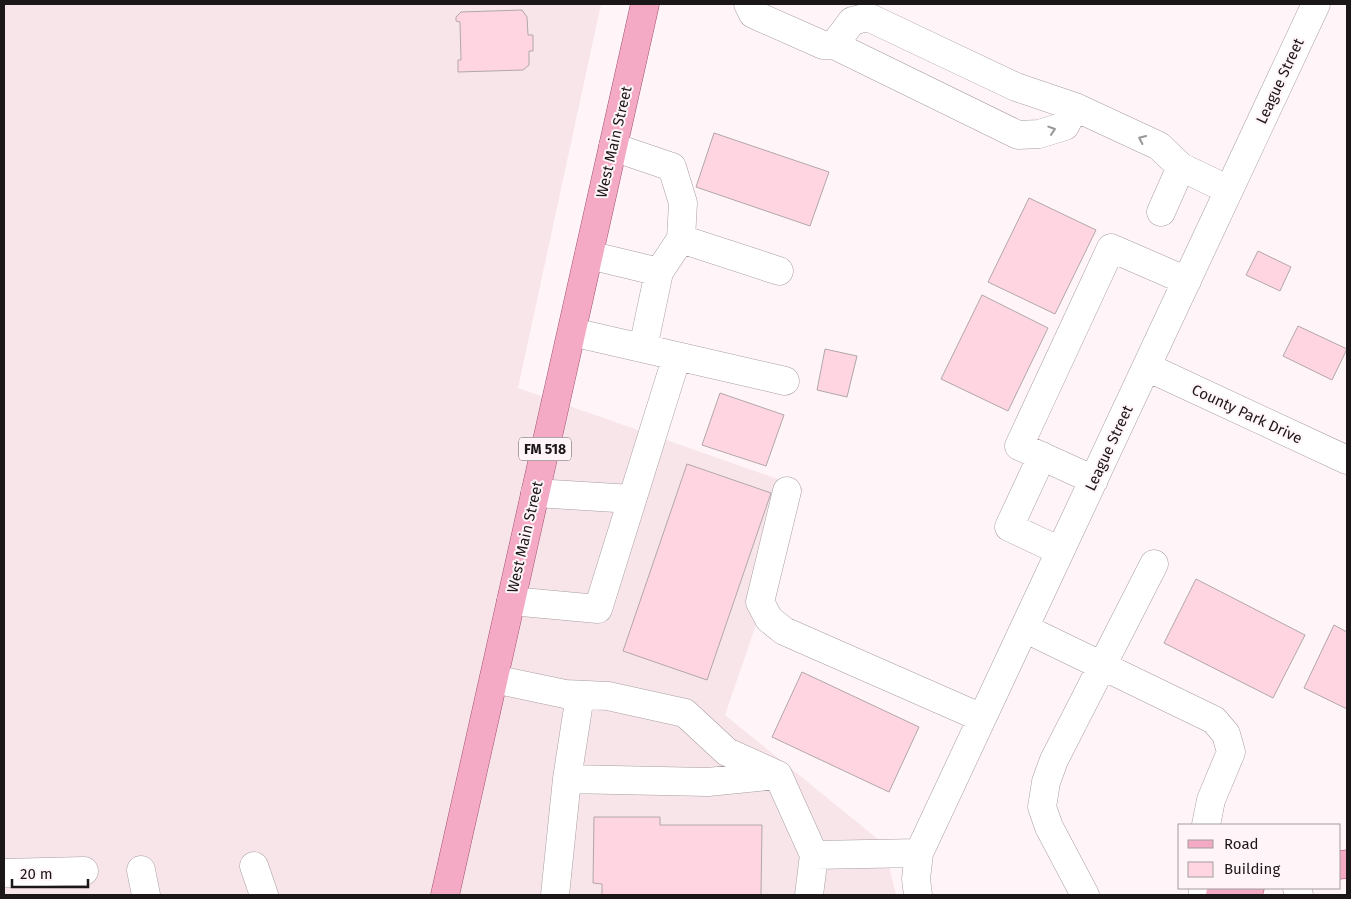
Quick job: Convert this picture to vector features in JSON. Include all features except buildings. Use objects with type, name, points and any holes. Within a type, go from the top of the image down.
[{"type":"main road","name":"West Main Street","points":[[445,895],[645,4]]},
{"type":"main road","points":[[1220,895],[1246,889]]},
{"type":"street","points":[[748,4],[753,14],[823,44],[834,45],[1018,135],[1040,134],[1065,126],[1075,107]]},
{"type":"street","name":"League Street","points":[[918,895],[916,879],[919,853],[1316,4]]},
{"type":"street","points":[[834,45],[852,21],[868,18],[1016,87],[1075,107],[1159,146],[1181,167],[1229,190]]},
{"type":"street","points":[[613,147],[672,167],[683,204],[681,239],[659,272],[643,348]]},
{"type":"street","points":[[1161,212],[1181,167]]},
{"type":"street","points":[[681,239],[779,271]]},
{"type":"street","points":[[1094,480],[1019,446],[1111,248],[1187,281]]},
{"type":"street","points":[[588,255],[659,272]]},
{"type":"street","points":[[572,332],[785,382]]},
{"type":"street","points":[[511,601],[598,609],[677,356]]},
{"type":"street","name":"County Park Drive","points":[[1147,367],[1347,460]]},
{"type":"street","points":[[1042,456],[1009,527],[1060,551]]},
{"type":"street","points":[[787,491],[760,602],[769,619],[784,631],[982,718]]},
{"type":"street","points":[[536,493],[632,500]]},
{"type":"street","points":[[1085,895],[1049,827],[1042,807],[1046,782],[1054,760],[1154,564]]},
{"type":"street","points":[[1024,628],[1214,720],[1226,734],[1231,752],[1211,800],[1206,824]]},
{"type":"street","points":[[494,679],[565,694],[608,696],[685,713],[727,752],[778,775],[814,855],[809,895]]},
{"type":"street","points":[[556,895],[567,779],[580,695]]},
{"type":"street","points":[[567,779],[708,782],[778,775]]},
{"type":"street","points":[[814,855],[919,853]]},
{"type":"street","points":[[254,866],[264,895]]},
{"type":"street","points":[[4,873],[84,871]]},
{"type":"shaded area","points":[[4,4],[601,4],[518,388],[803,488],[725,715],[884,844],[896,895],[4,895]]}]
